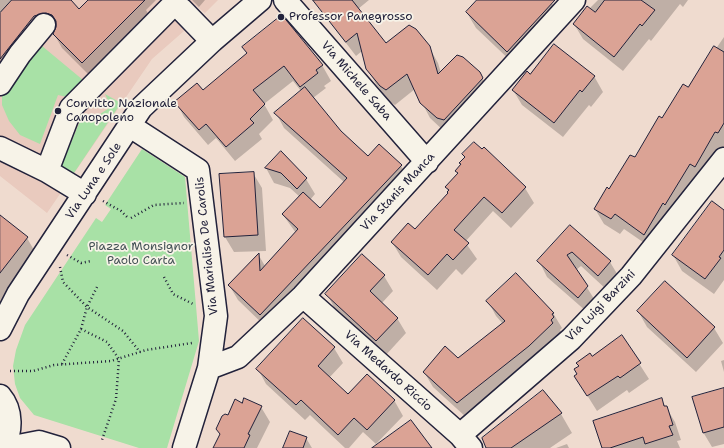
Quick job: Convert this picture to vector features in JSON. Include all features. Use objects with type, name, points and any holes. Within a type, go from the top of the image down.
[{"type":"street","name":"Via Michele Saba","points":[[284,0],[427,162]]},
{"type":"street","name":"Via Stanis Manca","points":[[209,368],[238,357],[303,296],[574,0]]},
{"type":"street","name":"Via Luna e Sole","points":[[0,329],[18,294],[94,197],[130,126],[141,108],[255,1]]},
{"type":"street","points":[[47,171],[70,108],[170,8],[176,6],[181,9],[212,41]]},
{"type":"street","points":[[0,84],[20,54],[44,25]]},
{"type":"street","name":"Via Marialisa De Carolis","points":[[130,126],[198,170],[216,316],[209,368],[184,448]]},
{"type":"street","points":[[0,148],[47,171],[94,197]]},
{"type":"street","name":"Via Luigi Barzini","points":[[465,441],[571,339],[631,276],[724,159]]},
{"type":"street","name":"Via Medardo Riccio","points":[[303,296],[465,441]]},
{"type":"street","points":[[0,396],[8,409],[9,415],[8,434],[1,448]]},
{"type":"street","points":[[9,415],[39,442],[59,448]]},
{"type":"street","points":[[8,448],[39,442]]},
{"type":"path","points":[[94,197],[120,211],[127,217]]},
{"type":"path","points":[[131,218],[154,205],[187,203]]},
{"type":"path","points":[[67,255],[81,263],[91,261]]},
{"type":"path","points":[[60,266],[63,282],[87,306],[123,332],[140,352]]},
{"type":"path","points":[[164,277],[173,294],[199,308]]},
{"type":"path","points":[[62,364],[81,330],[87,306],[97,287]]},
{"type":"path","points":[[81,330],[107,342],[119,359],[116,399],[102,440]]},
{"type":"path","points":[[10,370],[33,371],[62,364],[112,361],[140,352],[199,341]]},
{"type":"shaded area","name":"Convitto Nazionale Canopoleno","points":[[31,0],[218,0],[205,13],[196,6],[179,22],[184,31],[152,59],[47,213],[0,176],[0,59],[42,6]]},
{"type":"green space","points":[[36,41],[83,80],[67,97],[58,95],[40,144],[20,135],[9,121],[2,105],[2,90]]},
{"type":"green space","points":[[105,94],[121,103],[74,173],[61,167],[82,116],[89,121],[111,107]]},
{"type":"green space","name":"Piazza Monsignor Paolo Carta","points":[[142,149],[185,177],[199,341],[167,448],[139,448],[34,415],[20,398],[15,384],[13,366],[16,350],[25,325],[96,218],[102,222],[111,209],[105,205]]},
{"type":"building","points":[[12,0],[71,0],[79,9],[88,0],[145,0],[82,63],[53,34],[56,27],[56,21],[52,15],[46,13],[34,16],[0,59],[0,13]]},
{"type":"building","points":[[313,0],[352,0],[386,43],[409,25],[416,29],[430,46],[438,74],[457,55],[463,57],[480,72],[483,78],[444,120],[437,118],[420,103],[407,74],[386,90],[380,86],[366,69],[357,33],[346,42]]},
{"type":"building","points":[[477,0],[555,0],[507,52],[466,12]]},
{"type":"building","points":[[605,0],[641,0],[655,10],[642,26],[640,24],[614,57],[573,24],[587,6],[595,12]]},
{"type":"building","points":[[282,15],[323,65],[316,70],[318,73],[300,87],[284,66],[253,90],[265,104],[250,119],[254,123],[226,147],[206,124],[199,130],[174,102],[197,83],[203,90],[247,53],[242,47]]},
{"type":"building","points":[[554,44],[595,76],[582,92],[580,90],[554,123],[512,90],[527,71],[530,74]]},
{"type":"building","points":[[714,46],[724,52],[724,123],[718,133],[715,132],[695,167],[690,164],[665,205],[663,203],[644,235],[615,214],[611,219],[594,209],[607,187],[609,189],[630,155],[635,157],[659,116],[662,118],[683,84],[688,87]]},
{"type":"building","points":[[305,87],[341,131],[368,156],[379,144],[402,165],[260,315],[228,285],[259,253],[260,271],[298,229],[282,214],[303,192],[320,208],[347,178],[274,113]]},
{"type":"building","points":[[474,142],[482,149],[484,147],[526,187],[502,213],[484,197],[454,230],[469,243],[453,260],[447,254],[428,275],[391,242],[408,223],[415,229],[448,193],[447,192],[449,190],[445,187],[458,173],[455,171],[461,164],[459,163],[465,157],[462,154]]},
{"type":"building","points":[[281,151],[307,178],[297,189],[281,173],[265,168]]},
{"type":"building","points":[[254,172],[258,235],[224,237],[219,174]]},
{"type":"building","points":[[712,201],[724,210],[724,250],[719,257],[721,258],[705,279],[672,255]]},
{"type":"building","points":[[0,215],[28,237],[0,273]]},
{"type":"building","points":[[570,225],[611,261],[598,276],[572,252],[567,255],[588,286],[578,298],[537,261]]},
{"type":"building","points":[[362,254],[385,275],[370,291],[398,318],[376,341],[325,294]]},
{"type":"building","points":[[516,273],[554,313],[552,314],[554,317],[551,320],[553,323],[529,346],[457,403],[423,372],[445,346],[458,358],[505,321],[486,301]]},
{"type":"building","points":[[665,281],[715,327],[687,358],[637,311]]},
{"type":"building","points":[[303,318],[335,347],[318,366],[348,394],[367,374],[395,400],[367,430],[354,418],[338,435],[301,400],[296,405],[256,369]]},
{"type":"building","points":[[622,335],[641,363],[620,378],[618,376],[587,396],[574,376],[577,374],[574,369],[579,366],[576,363],[590,353],[592,356]]},
{"type":"building","points":[[724,388],[724,427],[703,433],[692,397]]},
{"type":"building","points":[[543,390],[562,413],[511,448],[486,448],[482,438]]},
{"type":"building","points":[[244,398],[262,406],[248,434],[250,435],[244,448],[213,448],[220,434],[216,429],[222,416],[225,414],[228,415],[235,399],[242,403]]},
{"type":"building","points":[[662,398],[664,406],[667,406],[673,425],[669,426],[673,435],[645,444],[643,437],[610,448],[602,448],[593,421]]},
{"type":"building","points":[[411,420],[432,448],[372,448]]},
{"type":"building","points":[[290,431],[307,437],[303,448],[283,448]]},
{"type":"place","name":"Professor Panegrosso","points":[[281,17]]},
{"type":"place","name":"Convitto Nazionale Canopoleno","points":[[58,111]]}]
